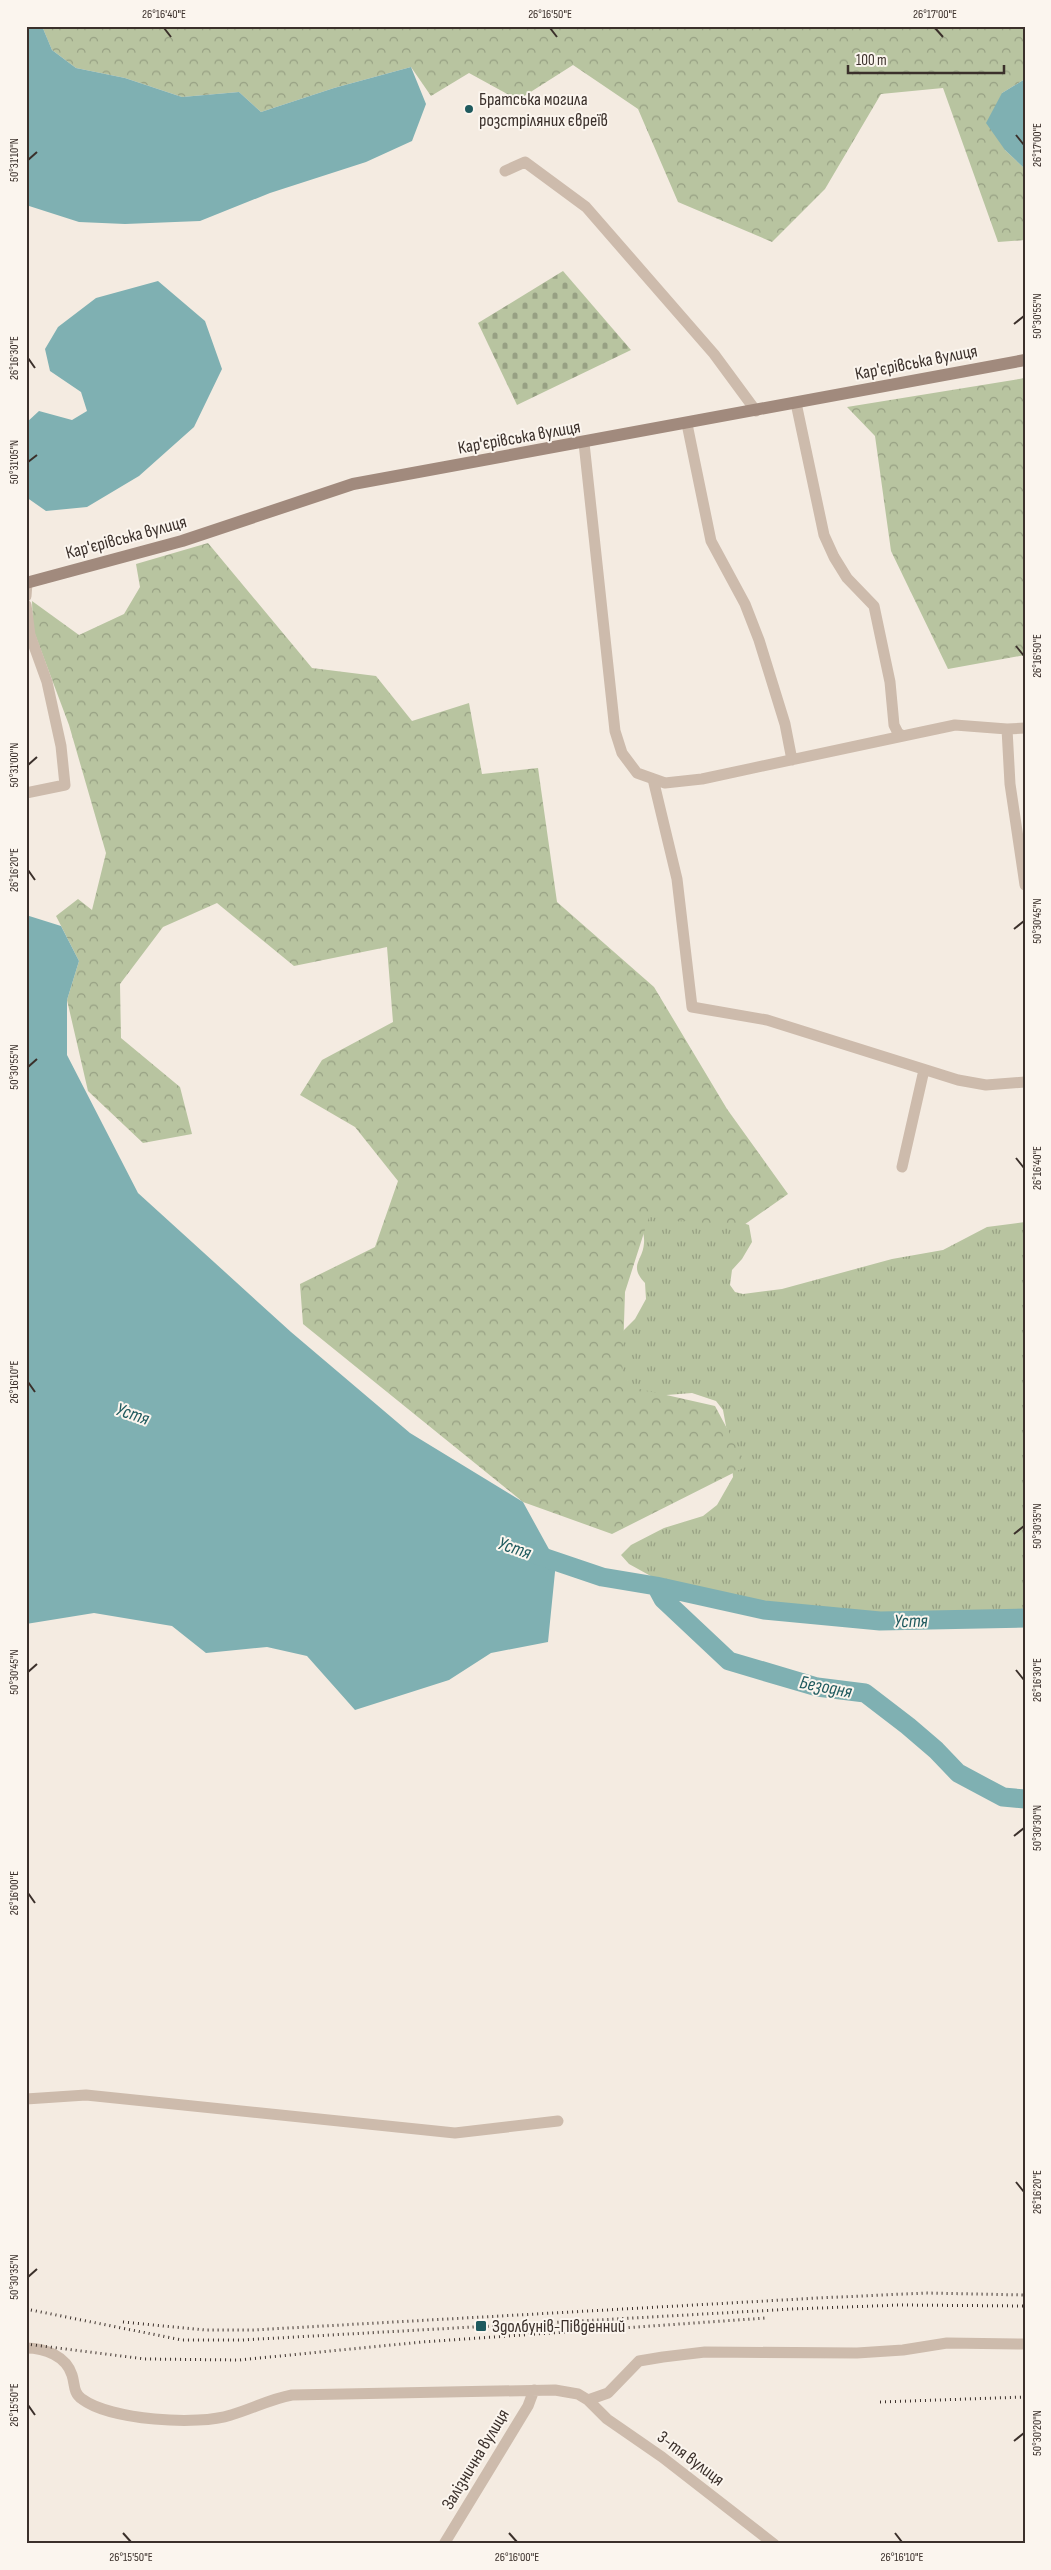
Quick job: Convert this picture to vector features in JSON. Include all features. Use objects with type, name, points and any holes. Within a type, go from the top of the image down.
[{"type":"street","points":[[505,171],[525,162],[586,207],[714,354],[756,411]]},
{"type":"street","name":"Кар'єрівська вулиця","points":[[27,583],[182,541],[353,484],[687,424],[1025,360]]},
{"type":"street","points":[[796,403],[824,535],[834,557],[847,578],[874,606],[890,682],[894,725],[898,733],[903,736]]},
{"type":"street","points":[[687,424],[711,541],[745,604],[759,640],[784,724],[792,760]]},
{"type":"street","points":[[584,443],[615,731],[622,753],[637,773],[665,783],[702,779],[955,725],[1007,729],[1025,728]]},
{"type":"street","points":[[26,596],[27,583]]},
{"type":"street","points":[[26,605],[30,634],[49,691],[61,746],[65,785],[26,794]]},
{"type":"street","points":[[1007,729],[1010,784],[1023,855],[1025,885]]},
{"type":"street","points":[[653,779],[677,879],[692,1007],[767,1020],[924,1070],[986,1085],[1025,1082]]},
{"type":"street","points":[[902,1167],[924,1070]]},
{"type":"street","points":[[26,2099],[86,2095],[454,2133],[558,2121]]},
{"type":"street","points":[[26,2348],[53,2353],[66,2364],[72,2374],[74,2390],[80,2398],[88,2403],[125,2414],[174,2420],[212,2419],[232,2415],[272,2398],[292,2395],[555,2390],[578,2394],[588,2400],[608,2393],[639,2361],[705,2352],[857,2353],[903,2350],[947,2343],[1025,2344]]},
{"type":"street","name":"Залізнична вулиця","points":[[444,2544],[528,2406],[534,2390]]},
{"type":"street","name":"3-тя вулиця","points":[[588,2400],[607,2418],[662,2457],[774,2544]]},
{"type":"green space","points":[[42,26],[1025,26],[1025,79],[1002,93],[1005,150],[1025,169],[1025,240],[998,242],[943,88],[881,94],[825,189],[772,242],[678,202],[638,109],[573,65],[518,100],[469,73],[431,96],[411,67],[334,88],[261,112],[239,92],[182,97],[125,78],[76,68],[52,50]]},
{"type":"green space","points":[[563,271],[631,350],[517,405],[478,323]]},
{"type":"green space","points":[[1025,378],[1025,655],[948,669],[891,551],[875,436],[847,407]]},
{"type":"green space","points":[[208,543],[312,668],[376,676],[412,721],[469,703],[482,774],[538,768],[557,902],[654,987],[727,1109],[788,1194],[741,1227],[649,1217],[625,1292],[622,1385],[715,1406],[747,1466],[612,1534],[523,1502],[303,1324],[300,1284],[375,1247],[398,1181],[355,1127],[300,1095],[322,1060],[393,1022],[387,947],[294,966],[217,903],[163,927],[120,984],[121,1038],[180,1087],[192,1134],[143,1143],[88,1091],[67,1000],[79,961],[56,916],[78,899],[92,910],[106,853],[69,725],[33,629],[32,601],[79,635],[124,614],[140,587],[136,564]]},
{"type":"green space","points":[[643,1215],[737,1221],[749,1225],[752,1242],[742,1259],[732,1270],[730,1285],[735,1292],[743,1294],[782,1289],[892,1259],[943,1250],[987,1227],[1025,1222],[1025,1612],[876,1612],[765,1603],[658,1580],[629,1564],[621,1555],[631,1545],[664,1528],[703,1516],[717,1505],[733,1477],[731,1453],[723,1410],[716,1401],[692,1393],[641,1397],[587,1367],[635,1319],[646,1299],[645,1283],[640,1277],[637,1267],[644,1243]]},
{"type":"water","points":[[26,26],[42,26],[52,50],[76,68],[125,78],[182,97],[239,92],[261,112],[334,88],[411,67],[426,104],[412,141],[366,162],[270,193],[200,221],[125,224],[79,222],[26,205]]},
{"type":"water","points":[[1025,79],[1025,169],[1005,150],[986,123],[1002,93]]},
{"type":"water","points":[[158,281],[205,321],[222,369],[194,427],[139,476],[87,507],[46,511],[26,497],[26,423],[39,411],[72,420],[87,411],[81,392],[50,371],[45,349],[58,327],[96,298]]},
{"type":"water","points":[[26,915],[61,926],[79,961],[67,1000],[67,1055],[138,1193],[291,1332],[410,1433],[523,1502],[556,1562],[548,1642],[491,1653],[449,1680],[355,1710],[307,1656],[267,1647],[206,1653],[172,1626],[94,1613],[26,1624]]},
{"type":"waterway","name":"Устя","points":[[534,1554],[602,1577],[656,1586],[764,1610],[880,1621],[1025,1618]]},
{"type":"waterway","name":"Безодня","points":[[656,1586],[663,1599],[729,1661],[817,1687],[865,1693],[936,1750],[958,1773],[1003,1797],[1025,1799]]},
{"type":"railway","points":[[123,2322],[205,2330],[253,2330],[926,2293],[1025,2295]]},
{"type":"railway","points":[[26,2309],[182,2340],[242,2340],[793,2309],[900,2305],[1025,2306]]},
{"type":"railway","points":[[26,2344],[145,2359],[239,2360],[422,2342],[766,2318]]},
{"type":"railway","points":[[880,2402],[1025,2397]]},
{"type":"place","name":"Братська могила розстріляних євреїв","points":[[469,109]]},
{"type":"place","name":"Здолбунів-Південний","points":[[481,2326]]}]
